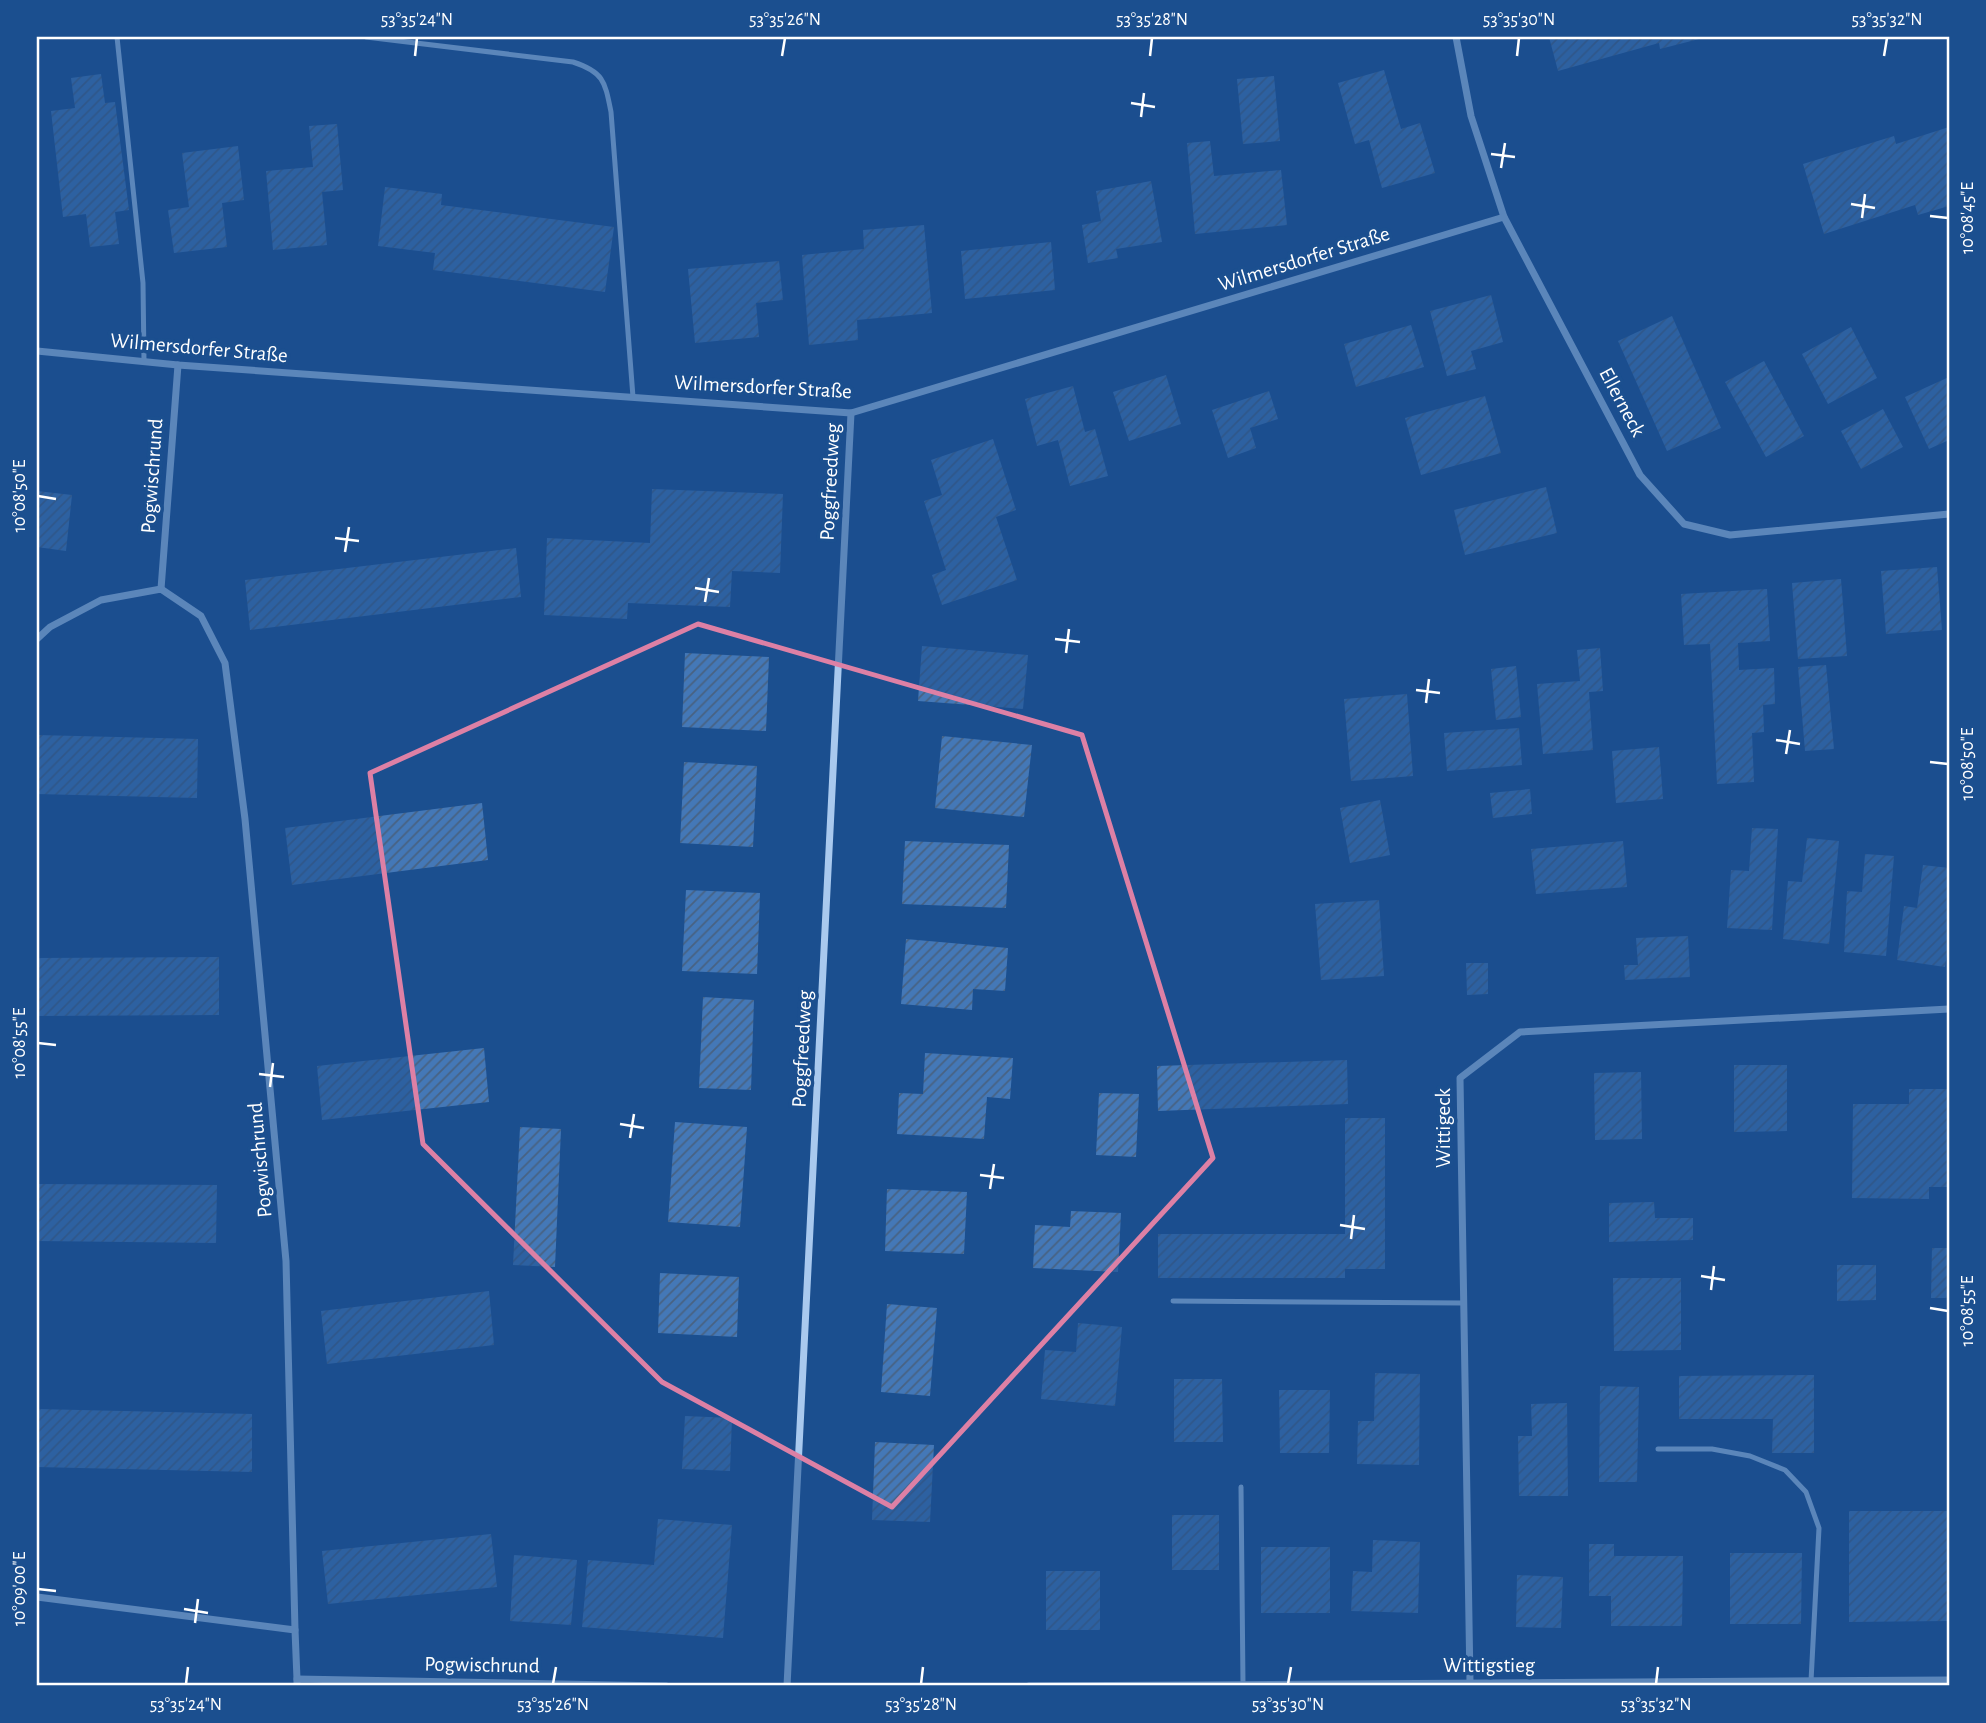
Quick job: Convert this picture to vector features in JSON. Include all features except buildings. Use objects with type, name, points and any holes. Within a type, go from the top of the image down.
[{"type":"street","name":"Ellerneck","points":[[1456,37],[1471,116],[1504,217],[1640,475],[1684,524],[1730,535],[1949,514]]},
{"type":"street","name":"Wilmersdorfer Straße","points":[[37,351],[178,365],[851,413],[1504,217]]},
{"type":"street","name":"Pogwischrund","points":[[178,365],[161,589],[201,616],[225,663],[246,819],[286,1261],[297,1683],[666,1686]]},
{"type":"street","name":"Poggfreedweg","points":[[787,1686],[851,413]]},
{"type":"street","points":[[37,639],[50,627],[101,600],[161,589]]},
{"type":"street","name":"Wittigeck","points":[[1470,1682],[1460,1078],[1520,1032],[1949,1009]]},
{"type":"street","points":[[37,1597],[295,1630]]},
{"type":"street","name":"Wittigstieg","points":[[1029,1686],[1949,1680]]},
{"type":"lane","points":[[117,37],[143,283],[144,361]]},
{"type":"lane","points":[[366,37],[573,62],[593,69],[605,83],[611,112],[633,397]]},
{"type":"lane","points":[[1173,1301],[1463,1303]]},
{"type":"lane","points":[[1658,1449],[1712,1449],[1750,1456],[1785,1470],[1806,1492],[1819,1528],[1811,1681]]},
{"type":"lane","points":[[1241,1487],[1243,1684]]},
{"type":"highlighted area","points":[[698,624],[1082,735],[1213,1158],[892,1507],[662,1382],[423,1144],[370,773]]}]
